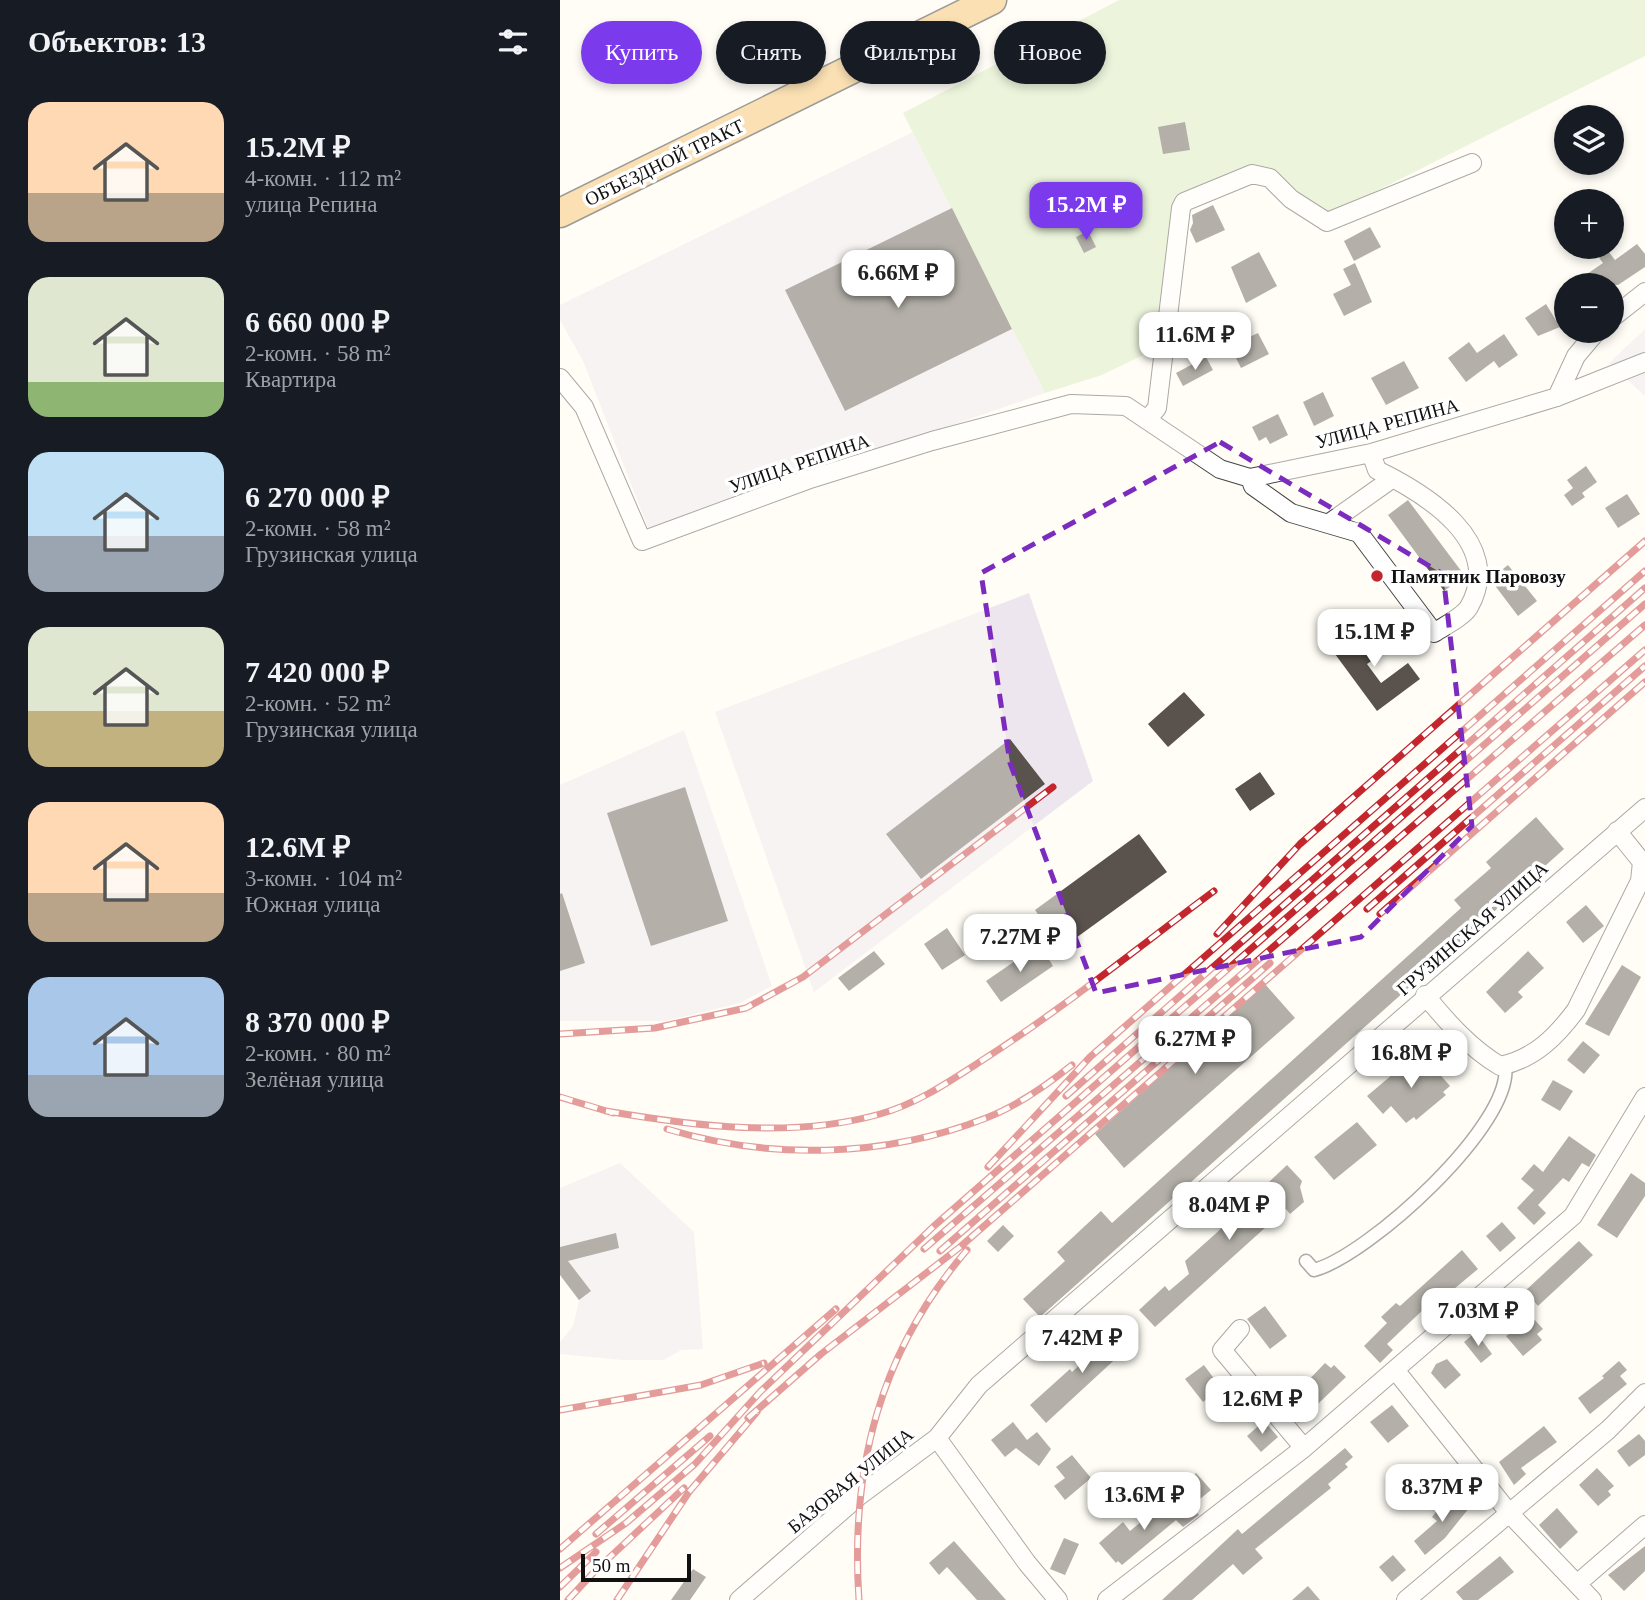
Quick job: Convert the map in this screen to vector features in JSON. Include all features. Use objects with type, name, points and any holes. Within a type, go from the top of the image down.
[{"type":"highway","name":"ОБЪЕЗДНОЙ ТРАКТ","points":[[560,213],[992,0]]},
{"type":"street","points":[[1147,420],[1157,408],[1181,208],[1184,202],[1252,174],[1270,178],[1291,200],[1327,222],[1472,163]]},
{"type":"street","points":[[1624,309],[1645,292]]},
{"type":"street","points":[[1557,397],[1576,356],[1587,343]]},
{"type":"street","name":"УЛИЦА РЕПИНА","points":[[560,378],[584,407],[642,541],[807,480],[932,441],[1071,404],[1126,406],[1220,469],[1250,478],[1371,453],[1557,397],[1645,362]]},
{"type":"street","points":[[1250,478],[1253,486],[1291,513],[1359,534],[1434,633],[1468,608],[1478,578],[1472,546],[1456,523],[1436,504],[1377,470],[1371,453]]},
{"type":"street","points":[[1328,524],[1393,478]]},
{"type":"street","name":"ГРУЗИНСКАЯ УЛИЦА","points":[[979,1385],[1425,995],[1645,808]]},
{"type":"street","points":[[1425,995],[1447,1022],[1484,1056],[1500,1066],[1522,1062],[1564,1027],[1629,909],[1640,881],[1642,862],[1617,831]]},
{"type":"street","points":[[1306,1261],[1314,1270],[1327,1267],[1382,1231],[1453,1164],[1501,1100],[1508,1079],[1505,1065]]},
{"type":"street","points":[[1107,1600],[1304,1448],[1573,1216],[1645,1097]]},
{"type":"street","points":[[1240,1329],[1222,1350],[1304,1448]]},
{"type":"street","points":[[1396,1371],[1510,1514],[1592,1600]]},
{"type":"street","name":"БАЗОВАЯ УЛИЦА","points":[[739,1600],[859,1496],[937,1438],[979,1385]]},
{"type":"street","points":[[1406,1600],[1510,1514],[1645,1393]]},
{"type":"street","points":[[937,1438],[1020,1553],[1058,1600]]},
{"type":"street","points":[[1578,1583],[1645,1525]]},
{"type":"highlighted area","points":[[1220,442],[1443,574],[1472,826],[1361,937],[1096,993],[1010,763],[981,573]]},
{"type":"shaded area","points":[[913,132],[1045,393],[649,530],[583,361],[560,320],[560,305]]},
{"type":"shaded area","points":[[1645,329],[1645,396],[1609,363]]},
{"type":"shaded area","points":[[1029,593],[1093,781],[814,992],[715,712]]},
{"type":"shaded area","points":[[684,730],[772,986],[740,1003],[666,1021],[560,1021],[560,785]]},
{"type":"shaded area","points":[[620,1163],[694,1232],[703,1349],[681,1350],[664,1360],[623,1360],[560,1354],[560,1342],[573,1326],[579,1301],[560,1275],[560,1188]]},
{"type":"green space","points":[[1119,0],[1645,0],[1645,56],[1321,219],[1270,178],[1184,202],[1160,347],[1102,375],[1045,393],[903,113],[958,84],[980,84],[980,73],[994,65],[994,84],[1106,84],[1106,21],[1079,21]]},
{"type":"building","points":[[1185,122],[1190,150],[1163,154],[1158,127]]},
{"type":"building","points":[[1118,196],[1125,211],[1100,223],[1093,209]]},
{"type":"building","points":[[1213,205],[1225,230],[1196,243],[1190,230],[1192,215]]},
{"type":"building","points":[[952,208],[1012,329],[845,411],[785,290]]},
{"type":"building","points":[[1370,227],[1381,247],[1354,261],[1344,241]]},
{"type":"building","points":[[1088,231],[1096,247],[1084,253],[1076,237]]},
{"type":"building","points":[[1637,244],[1645,254],[1645,267],[1624,281],[1624,273],[1588,273],[1603,263],[1600,259],[1624,259],[1624,253]]},
{"type":"building","points":[[1259,252],[1277,286],[1246,303],[1231,267]]},
{"type":"building","points":[[1355,263],[1372,302],[1344,316],[1333,294],[1351,285],[1343,269]]},
{"type":"building","points":[[1546,304],[1554,317],[1554,329],[1538,336],[1525,318]]},
{"type":"building","points":[[1258,333],[1269,354],[1241,368],[1230,346]]},
{"type":"building","points":[[1504,334],[1518,355],[1499,368],[1494,361],[1466,382],[1448,358],[1469,342],[1477,353]]},
{"type":"building","points":[[1206,357],[1213,370],[1183,386],[1176,373]]},
{"type":"building","points":[[1404,361],[1419,388],[1386,405],[1371,378]]},
{"type":"building","points":[[1323,392],[1334,416],[1314,426],[1303,402]]},
{"type":"building","points":[[1278,414],[1288,435],[1270,444],[1266,437],[1259,441],[1252,427]]},
{"type":"building","points":[[1586,466],[1597,482],[1582,493],[1585,497],[1572,506],[1564,495],[1573,488],[1567,480]]},
{"type":"building","points":[[1627,494],[1640,514],[1618,528],[1605,508]]},
{"type":"building","points":[[1408,500],[1465,576],[1444,591],[1388,515]]},
{"type":"building","points":[[1508,565],[1537,601],[1518,616],[1490,579]]},
{"type":"building","points":[[1374,626],[1390,648],[1367,664],[1381,683],[1408,663],[1420,679],[1377,711],[1335,654]]},
{"type":"building","points":[[1184,692],[1205,715],[1168,747],[1148,724]]},
{"type":"building","points":[[1010,739],[1045,784],[921,879],[886,834]]},
{"type":"building","points":[[1260,772],[1275,794],[1250,811],[1235,789]]},
{"type":"building","points":[[685,787],[728,921],[651,946],[607,813]]},
{"type":"building","points":[[1536,817],[1564,849],[1040,1317],[1023,1299],[1065,1261],[1057,1252],[1101,1211],[1112,1223],[1461,908],[1454,900],[1491,868],[1486,862]]},
{"type":"building","points":[[1139,834],[1167,872],[1062,948],[1035,910]]},
{"type":"building","points":[[562,893],[585,963],[560,971],[560,894]]},
{"type":"building","points":[[1586,905],[1604,926],[1583,943],[1566,922]]},
{"type":"building","points":[[947,928],[965,955],[942,970],[924,944]]},
{"type":"building","points":[[1031,950],[1055,953],[1048,958],[1053,966],[1001,1002],[986,981]]},
{"type":"building","points":[[874,951],[885,964],[849,991],[838,978]]},
{"type":"building","points":[[1528,951],[1544,968],[1518,992],[1523,997],[1505,1013],[1486,992]]},
{"type":"building","points":[[1622,965],[1641,977],[1609,1036],[1585,1024]]},
{"type":"building","points":[[1265,984],[1295,1018],[1124,1168],[1095,1134]]},
{"type":"building","points":[[1583,1041],[1600,1055],[1584,1074],[1567,1060]]},
{"type":"building","points":[[1429,1055],[1439,1067],[1436,1070],[1450,1086],[1443,1092],[1446,1095],[1416,1120],[1414,1117],[1406,1123],[1391,1106],[1383,1114],[1367,1096],[1412,1058],[1418,1065]]},
{"type":"building","points":[[1553,1080],[1573,1091],[1560,1111],[1541,1100]]},
{"type":"building","points":[[1357,1122],[1377,1145],[1334,1180],[1314,1157]]},
{"type":"building","points":[[1569,1136],[1596,1155],[1589,1167],[1582,1163],[1569,1182],[1563,1178],[1538,1205],[1546,1213],[1534,1225],[1517,1208],[1534,1190],[1521,1179],[1534,1164],[1543,1172]]},
{"type":"building","points":[[1287,1165],[1302,1181],[1300,1187],[1304,1202],[1290,1214],[1286,1209],[1155,1327],[1139,1310],[1165,1286],[1169,1291],[1189,1274],[1185,1261],[1270,1185],[1268,1183]]},
{"type":"building","points":[[1631,1173],[1645,1183],[1645,1196],[1617,1238],[1597,1225]]},
{"type":"building","points":[[1502,1222],[1516,1238],[1500,1252],[1486,1236]]},
{"type":"building","points":[[1003,1225],[1014,1236],[998,1252],[987,1241]]},
{"type":"building","points":[[616,1233],[619,1248],[568,1261],[591,1291],[579,1300],[560,1275],[560,1247]]},
{"type":"building","points":[[1579,1241],[1593,1255],[1538,1306],[1525,1291]]},
{"type":"building","points":[[1462,1250],[1478,1269],[1430,1309],[1427,1306],[1387,1344],[1393,1350],[1380,1363],[1364,1346],[1387,1323],[1381,1317],[1396,1303],[1400,1306]]},
{"type":"building","points":[[1265,1306],[1287,1336],[1270,1349],[1247,1319]]},
{"type":"building","points":[[1533,1318],[1543,1329],[1537,1334],[1542,1340],[1523,1356],[1506,1336]]},
{"type":"building","points":[[1122,1325],[1136,1340],[1046,1423],[1030,1405],[1070,1369],[1072,1372]]},
{"type":"building","points":[[1476,1332],[1492,1354],[1481,1363],[1464,1342]]},
{"type":"building","points":[[1447,1359],[1461,1375],[1445,1389],[1431,1373],[1436,1364]]},
{"type":"building","points":[[1619,1361],[1627,1370],[1620,1376],[1627,1384],[1590,1414],[1578,1398],[1604,1378],[1602,1376]]},
{"type":"building","points":[[1325,1363],[1331,1368],[1334,1365],[1346,1377],[1298,1423],[1278,1400],[1295,1386],[1299,1390]]},
{"type":"building","points":[[1204,1365],[1221,1388],[1203,1402],[1185,1379]]},
{"type":"building","points":[[1392,1405],[1409,1426],[1388,1443],[1370,1422]]},
{"type":"building","points":[[1264,1421],[1278,1437],[1261,1452],[1247,1436]]},
{"type":"building","points":[[1013,1422],[1027,1440],[1037,1432],[1051,1449],[1039,1466],[1016,1448],[1005,1457],[991,1440]]},
{"type":"building","points":[[1544,1426],[1557,1442],[1521,1468],[1526,1474],[1514,1485],[1499,1462]]},
{"type":"building","points":[[1639,1434],[1645,1441],[1645,1455],[1629,1467],[1617,1451]]},
{"type":"building","points":[[1345,1448],[1353,1457],[1345,1464],[1348,1467],[1328,1484],[1331,1488],[1255,1549],[1263,1558],[1243,1575],[1233,1564],[1192,1600],[1162,1600],[1238,1529],[1242,1534]]},
{"type":"building","points":[[1072,1455],[1091,1478],[1065,1500],[1054,1486],[1065,1478],[1056,1467]]},
{"type":"building","points":[[1597,1468],[1614,1486],[1608,1491],[1611,1495],[1598,1506],[1579,1485]]},
{"type":"building","points":[[1196,1473],[1211,1490],[1195,1503],[1181,1487]]},
{"type":"building","points":[[1450,1494],[1469,1508],[1445,1538],[1425,1555],[1414,1541],[1437,1521],[1432,1517]]},
{"type":"building","points":[[1165,1502],[1176,1515],[1189,1504],[1199,1515],[1183,1527],[1176,1520],[1122,1565],[1118,1561],[1116,1563],[1099,1543],[1123,1522],[1130,1531]]},
{"type":"building","points":[[1557,1508],[1578,1532],[1560,1549],[1539,1525]]},
{"type":"building","points":[[1064,1538],[1079,1544],[1065,1575],[1050,1569]]},
{"type":"building","points":[[954,1541],[1006,1600],[977,1600],[947,1567],[939,1575],[929,1563]]},
{"type":"building","points":[[1645,1546],[1645,1571],[1624,1591],[1608,1575]]},
{"type":"building","points":[[1393,1555],[1406,1570],[1392,1582],[1379,1567]]},
{"type":"building","points":[[1500,1556],[1514,1572],[1478,1600],[1463,1600],[1456,1592]]},
{"type":"building","points":[[693,1569],[706,1577],[690,1600],[671,1600]]},
{"type":"building","points":[[1308,1586],[1320,1600],[1292,1600]]},
{"type":"railway","points":[[1217,934],[1300,844],[1645,541]]},
{"type":"railway","points":[[988,1167],[1090,1057],[1645,571]]},
{"type":"railway","points":[[1066,1096],[1645,588]]},
{"type":"railway","points":[[560,1568],[626,1523],[695,1464],[760,1392],[934,1226],[1645,604]]},
{"type":"railway","points":[[924,1249],[1645,625]]},
{"type":"railway","points":[[748,1418],[821,1354],[960,1247],[1645,650]]},
{"type":"railway","points":[[1367,909],[1645,666]]},
{"type":"railway","points":[[1380,914],[1645,682]]},
{"type":"railway","points":[[560,1034],[655,1028],[746,1008],[803,977],[1053,787]]},
{"type":"railway","points":[[606,1111],[708,1125],[778,1128],[847,1122],[893,1110],[931,1092],[1008,1043],[1214,891]]},
{"type":"railway","points":[[940,1251],[1270,963]]},
{"type":"railway","points":[[667,1129],[706,1139],[787,1150],[868,1147],[908,1141],[948,1131],[998,1113],[1072,1065]]},
{"type":"railway","points":[[560,1097],[613,1113]]},
{"type":"railway","points":[[859,1600],[857,1551],[860,1504],[866,1458],[877,1413],[892,1370],[912,1329],[937,1289],[967,1250]]},
{"type":"railway","points":[[560,1549],[836,1309]]},
{"type":"railway","points":[[560,1410],[701,1385],[764,1363]]},
{"type":"railway","points":[[617,1600],[689,1492],[757,1412]]},
{"type":"railway","points":[[596,1534],[710,1436]]},
{"type":"railway","points":[[568,1600],[684,1488]]},
{"type":"railway","points":[[560,1587],[596,1552]]},
{"type":"place","name":"Памятник Паровозу","points":[[1377,576]]}]
